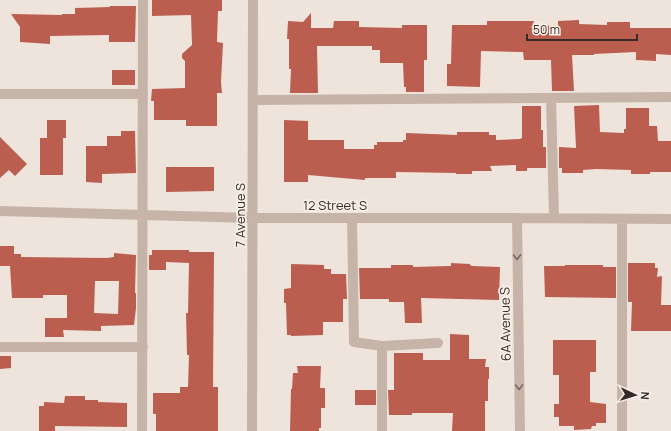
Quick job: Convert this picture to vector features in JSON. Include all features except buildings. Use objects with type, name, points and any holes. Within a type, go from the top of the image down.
[{"type":"street","points":[[142,431],[143,0]]},
{"type":"street","name":"7 Avenue S","points":[[252,431],[253,0]]},
{"type":"street","points":[[0,94],[143,94]]},
{"type":"street","points":[[253,100],[671,97]]},
{"type":"street","points":[[551,98],[554,218]]},
{"type":"street","name":"12 Street S","points":[[0,211],[253,218],[671,219]]},
{"type":"street","points":[[352,218],[354,342],[382,346],[438,343]]},
{"type":"street","name":"6A Avenue S","points":[[517,218],[520,431]]},
{"type":"street","points":[[622,219],[622,431]]},
{"type":"street","points":[[0,347],[143,346]]},
{"type":"street","points":[[382,346],[382,431]]}]
